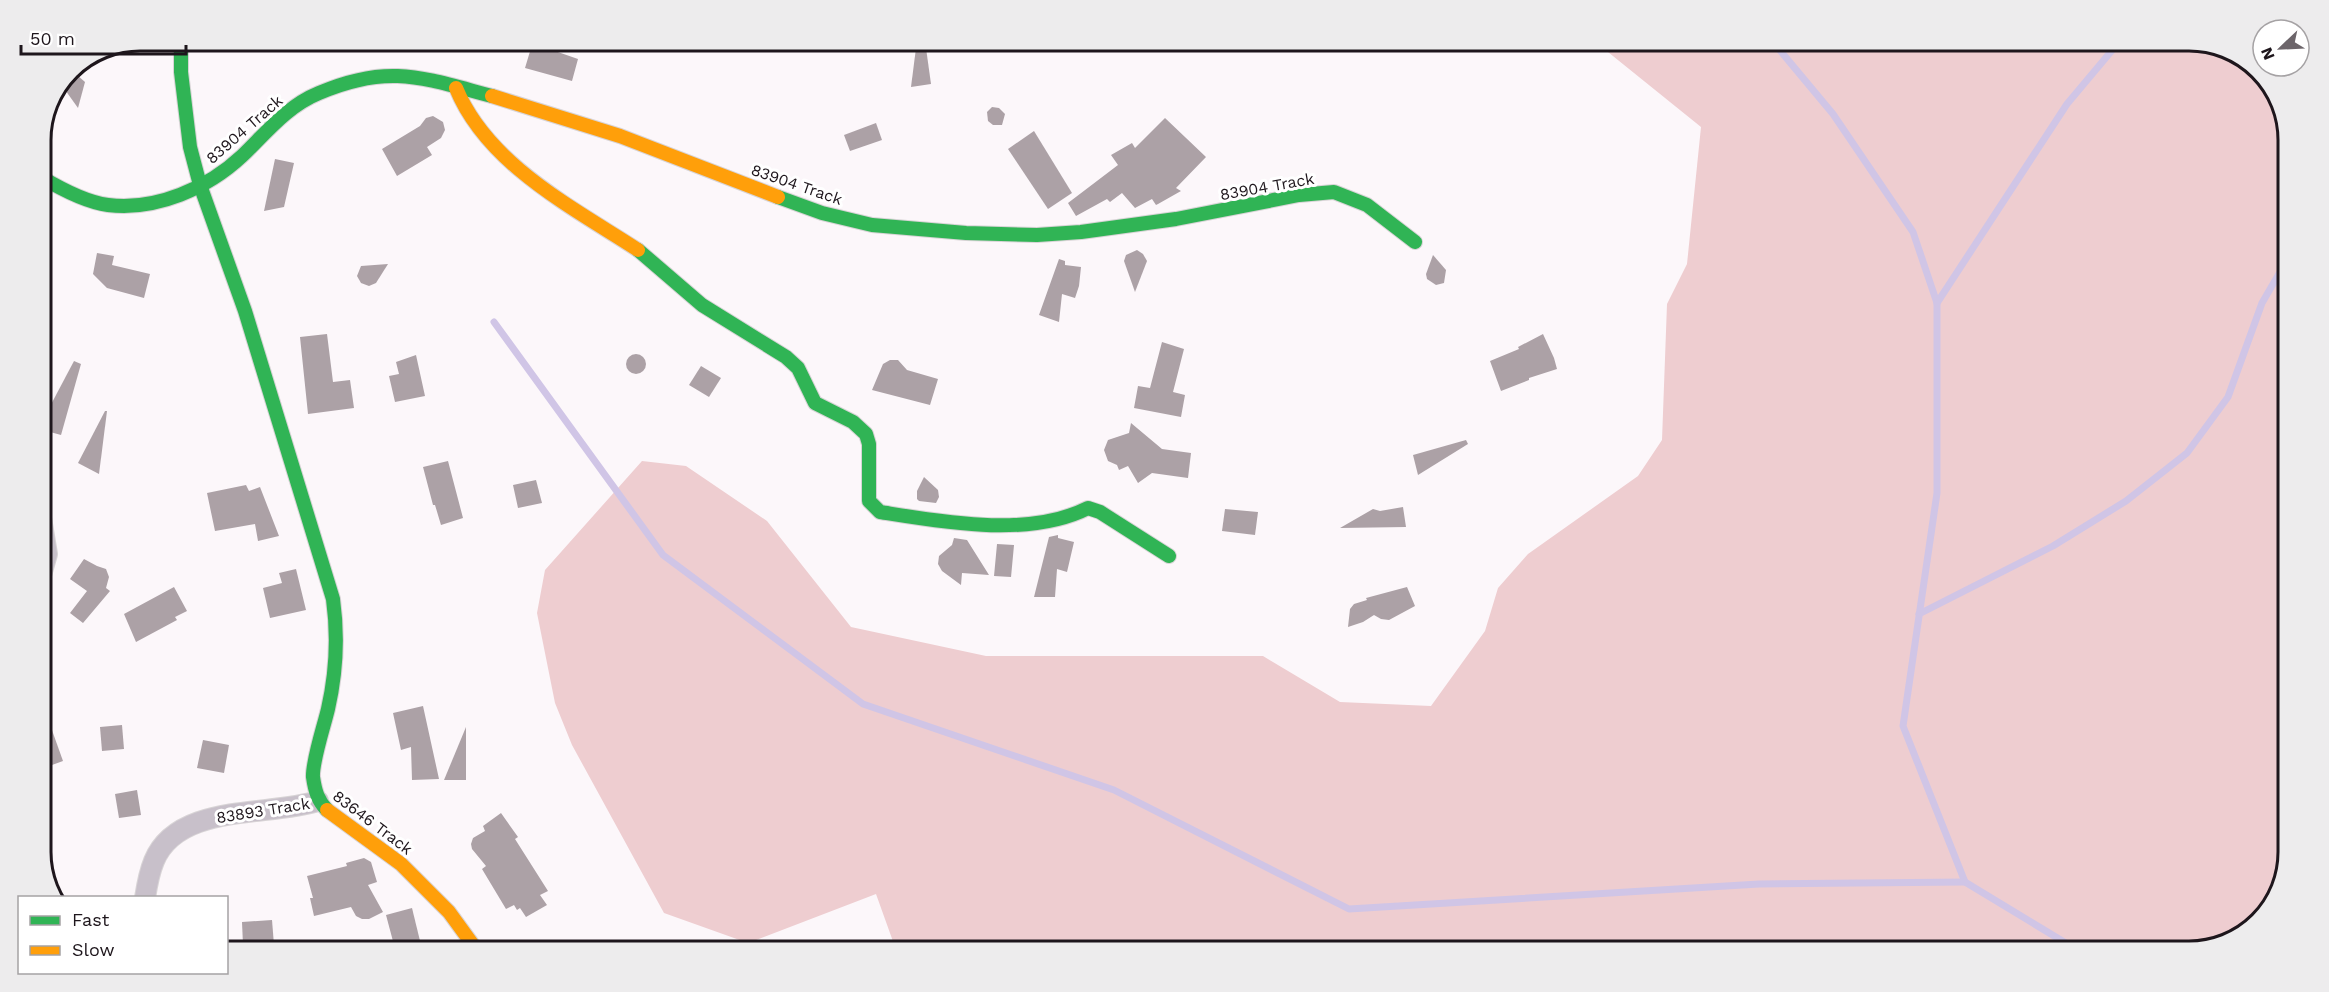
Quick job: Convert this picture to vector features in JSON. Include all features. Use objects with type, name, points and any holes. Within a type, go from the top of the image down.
[{"type":"street","name":"83646 Track","points":[[181,51],[181,72],[190,147],[200,185],[245,311],[333,599],[336,621],[335,654],[329,703],[313,775],[318,801],[330,813],[401,864],[449,912],[470,941]]},
{"type":"street","name":"83904 Track","points":[[51,181],[105,204],[142,205],[184,193],[226,170],[298,104],[331,89],[392,75],[410,75],[498,98],[605,131],[683,159],[784,200],[824,213],[892,227],[1026,235],[1058,234],[1229,210],[1314,192],[1334,192],[1357,200],[1415,242]]},
{"type":"street","points":[[456,88],[465,110],[494,146],[520,169],[555,196],[643,253],[702,305],[786,357],[798,368],[815,403],[860,427],[866,434],[869,444],[869,501],[880,512],[986,525],[1019,524],[1070,517],[1088,508],[1100,512],[1169,556]]},
{"type":"street","name":"83893 Track","points":[[145,896],[154,860],[170,839],[181,830],[201,820],[294,808],[318,801]]},
{"type":"shaded area","points":[[1607,51],[2189,51],[2206,53],[2234,63],[2260,86],[2271,106],[2278,134],[2278,852],[2271,886],[2256,911],[2248,919],[2218,936],[2189,941],[893,941],[876,894],[753,941],[742,941],[664,913],[572,745],[555,703],[537,613],[545,570],[642,461],[686,466],[767,521],[851,627],[986,656],[1263,656],[1340,702],[1431,706],[1485,631],[1498,588],[1528,554],[1638,476],[1662,440],[1667,304],[1687,264],[1701,127]]},
{"type":"building","points":[[530,51],[555,51],[578,59],[572,81],[525,68]]},
{"type":"building","points":[[916,51],[926,51],[931,84],[911,87]]},
{"type":"building","points":[[78,76],[85,82],[78,108],[66,91]]},
{"type":"building","points":[[992,107],[999,108],[1005,114],[1002,125],[993,125],[988,121],[987,112]]},
{"type":"building","points":[[433,116],[443,122],[445,130],[441,138],[427,147],[432,155],[397,176],[382,149],[420,126],[426,118]]},
{"type":"building","points":[[1165,118],[1206,157],[1176,188],[1181,191],[1156,205],[1152,199],[1135,208],[1122,193],[1110,202],[1107,199],[1076,216],[1068,203],[1118,165],[1111,155],[1132,143],[1135,148]]},
{"type":"building","points":[[876,123],[882,140],[850,151],[844,135]]},
{"type":"building","points":[[1034,131],[1072,193],[1048,209],[1008,149]]},
{"type":"building","points":[[275,159],[294,163],[284,207],[264,211]]},
{"type":"building","points":[[1137,250],[1147,261],[1135,292],[1124,261],[1126,255]]},
{"type":"building","points":[[97,253],[114,256],[112,265],[150,274],[144,298],[107,288],[93,274]]},
{"type":"building","points":[[1433,255],[1446,270],[1444,283],[1436,285],[1427,279],[1426,274]]},
{"type":"building","points":[[1059,259],[1065,261],[1065,265],[1081,267],[1075,298],[1062,294],[1059,322],[1039,315]]},
{"type":"building","points":[[388,264],[376,283],[369,286],[361,283],[357,276],[361,266]]},
{"type":"building","points":[[327,334],[333,382],[350,380],[354,408],[308,414],[300,337]]},
{"type":"building","points":[[1543,334],[1557,369],[1529,378],[1529,380],[1501,391],[1490,361],[1519,349],[1518,347]]},
{"type":"building","points":[[1162,342],[1184,349],[1173,392],[1185,395],[1181,417],[1134,408],[1138,386],[1150,388]]},
{"type":"building","points":[[636,354],[643,357],[646,364],[643,371],[636,374],[629,371],[626,364],[629,357]]},
{"type":"building","points":[[416,355],[425,396],[395,402],[389,376],[399,374],[396,362]]},
{"type":"building","points":[[890,360],[898,360],[907,370],[938,379],[930,405],[872,390],[883,364]]},
{"type":"building","points":[[74,361],[81,364],[61,435],[51,432],[51,404]]},
{"type":"building","points":[[701,366],[721,378],[709,397],[689,385]]},
{"type":"building","points":[[107,411],[99,474],[78,463]]},
{"type":"building","points":[[1131,423],[1162,449],[1191,453],[1188,478],[1152,473],[1138,483],[1128,466],[1119,470],[1117,465],[1108,461],[1104,450],[1108,440],[1129,433]]},
{"type":"building","points":[[1466,440],[1468,444],[1418,475],[1413,455]]},
{"type":"building","points":[[448,461],[463,518],[441,525],[423,467]]},
{"type":"building","points":[[924,477],[938,490],[939,497],[936,503],[917,499],[917,491]]},
{"type":"building","points":[[536,480],[542,503],[518,508],[513,485]]},
{"type":"building","points":[[246,485],[249,491],[260,487],[279,536],[258,541],[255,524],[215,531],[207,493]]},
{"type":"building","points":[[1403,507],[1406,527],[1340,528],[1373,509],[1380,511]]},
{"type":"building","points":[[1225,509],[1258,512],[1255,535],[1222,531]]},
{"type":"building","points":[[1058,535],[1058,538],[1074,542],[1067,572],[1057,569],[1055,597],[1034,597],[1049,537]]},
{"type":"building","points":[[954,538],[967,540],[989,575],[962,573],[961,585],[942,571],[938,564],[939,556],[952,545]]},
{"type":"building","points":[[997,544],[1014,545],[1011,577],[994,576]]},
{"type":"building","points":[[84,559],[106,569],[109,577],[106,588],[110,591],[83,623],[70,613],[87,591],[70,579]]},
{"type":"building","points":[[296,569],[306,610],[270,618],[263,588],[282,583],[279,573]]},
{"type":"building","points":[[174,587],[187,611],[175,617],[177,620],[136,642],[124,614]]},
{"type":"building","points":[[1407,587],[1415,606],[1389,620],[1374,615],[1348,627],[1350,609],[1354,604],[1367,600],[1366,598]]},
{"type":"building","points":[[423,706],[439,779],[412,780],[411,747],[401,750],[393,713]]},
{"type":"building","points":[[122,725],[124,749],[102,751],[100,727]]},
{"type":"building","points":[[51,727],[63,761],[51,765]]},
{"type":"building","points":[[466,727],[466,780],[444,780]]},
{"type":"building","points":[[203,740],[229,745],[224,773],[197,768]]},
{"type":"building","points":[[137,790],[141,815],[119,818],[115,794]]},
{"type":"building","points":[[501,813],[518,837],[515,839],[548,891],[540,895],[547,905],[526,917],[520,908],[517,910],[514,905],[506,909],[482,869],[486,866],[472,849],[473,838],[485,831],[483,826]]},
{"type":"building","points":[[364,858],[371,862],[377,882],[368,885],[383,912],[369,919],[362,919],[356,916],[351,907],[314,916],[310,898],[313,898],[307,876],[347,866],[346,863]]},
{"type":"building","points":[[412,908],[420,941],[393,941],[386,915]]},
{"type":"building","points":[[272,920],[274,941],[243,941],[242,922]]},
{"type":"waterway","points":[[1780,51],[1833,114],[1913,232],[1937,303],[1937,493],[1903,726],[1965,882],[2062,941]]},
{"type":"waterway","points":[[1937,303],[2067,104],[2111,51]]},
{"type":"waterway","points":[[1919,614],[2053,546],[2126,501],[2187,453],[2228,397],[2262,303],[2278,275]]},
{"type":"waterway","points":[[494,322],[663,555],[863,704],[1114,790],[1349,909],[1759,884],[1965,882]]},
{"type":"traffic: fast","points":[[181,51],[181,72],[190,147],[200,185],[245,311],[333,599],[336,640],[331,696],[313,770],[317,795],[327,810]]},
{"type":"traffic: fast","points":[[51,183],[73,194],[108,205],[126,206],[163,201],[197,187],[228,168],[278,121],[307,98],[366,78],[406,76],[492,96]]},
{"type":"traffic: fast","points":[[778,197],[822,213],[872,225],[966,233],[1037,235],[1081,232],[1176,219],[1299,195],[1334,192],[1367,205],[1415,242]]},
{"type":"traffic: fast","points":[[638,250],[702,305],[786,357],[798,368],[815,403],[853,422],[866,434],[869,444],[869,501],[880,512],[958,523],[1013,525],[1039,523],[1065,517],[1088,508],[1100,512],[1169,556]]},
{"type":"traffic: slow","points":[[456,88],[470,115],[488,139],[510,161],[560,200],[638,250]]},
{"type":"traffic: slow","points":[[492,96],[620,136],[778,197]]},
{"type":"traffic: slow","points":[[327,810],[401,864],[449,912],[470,941]]}]
